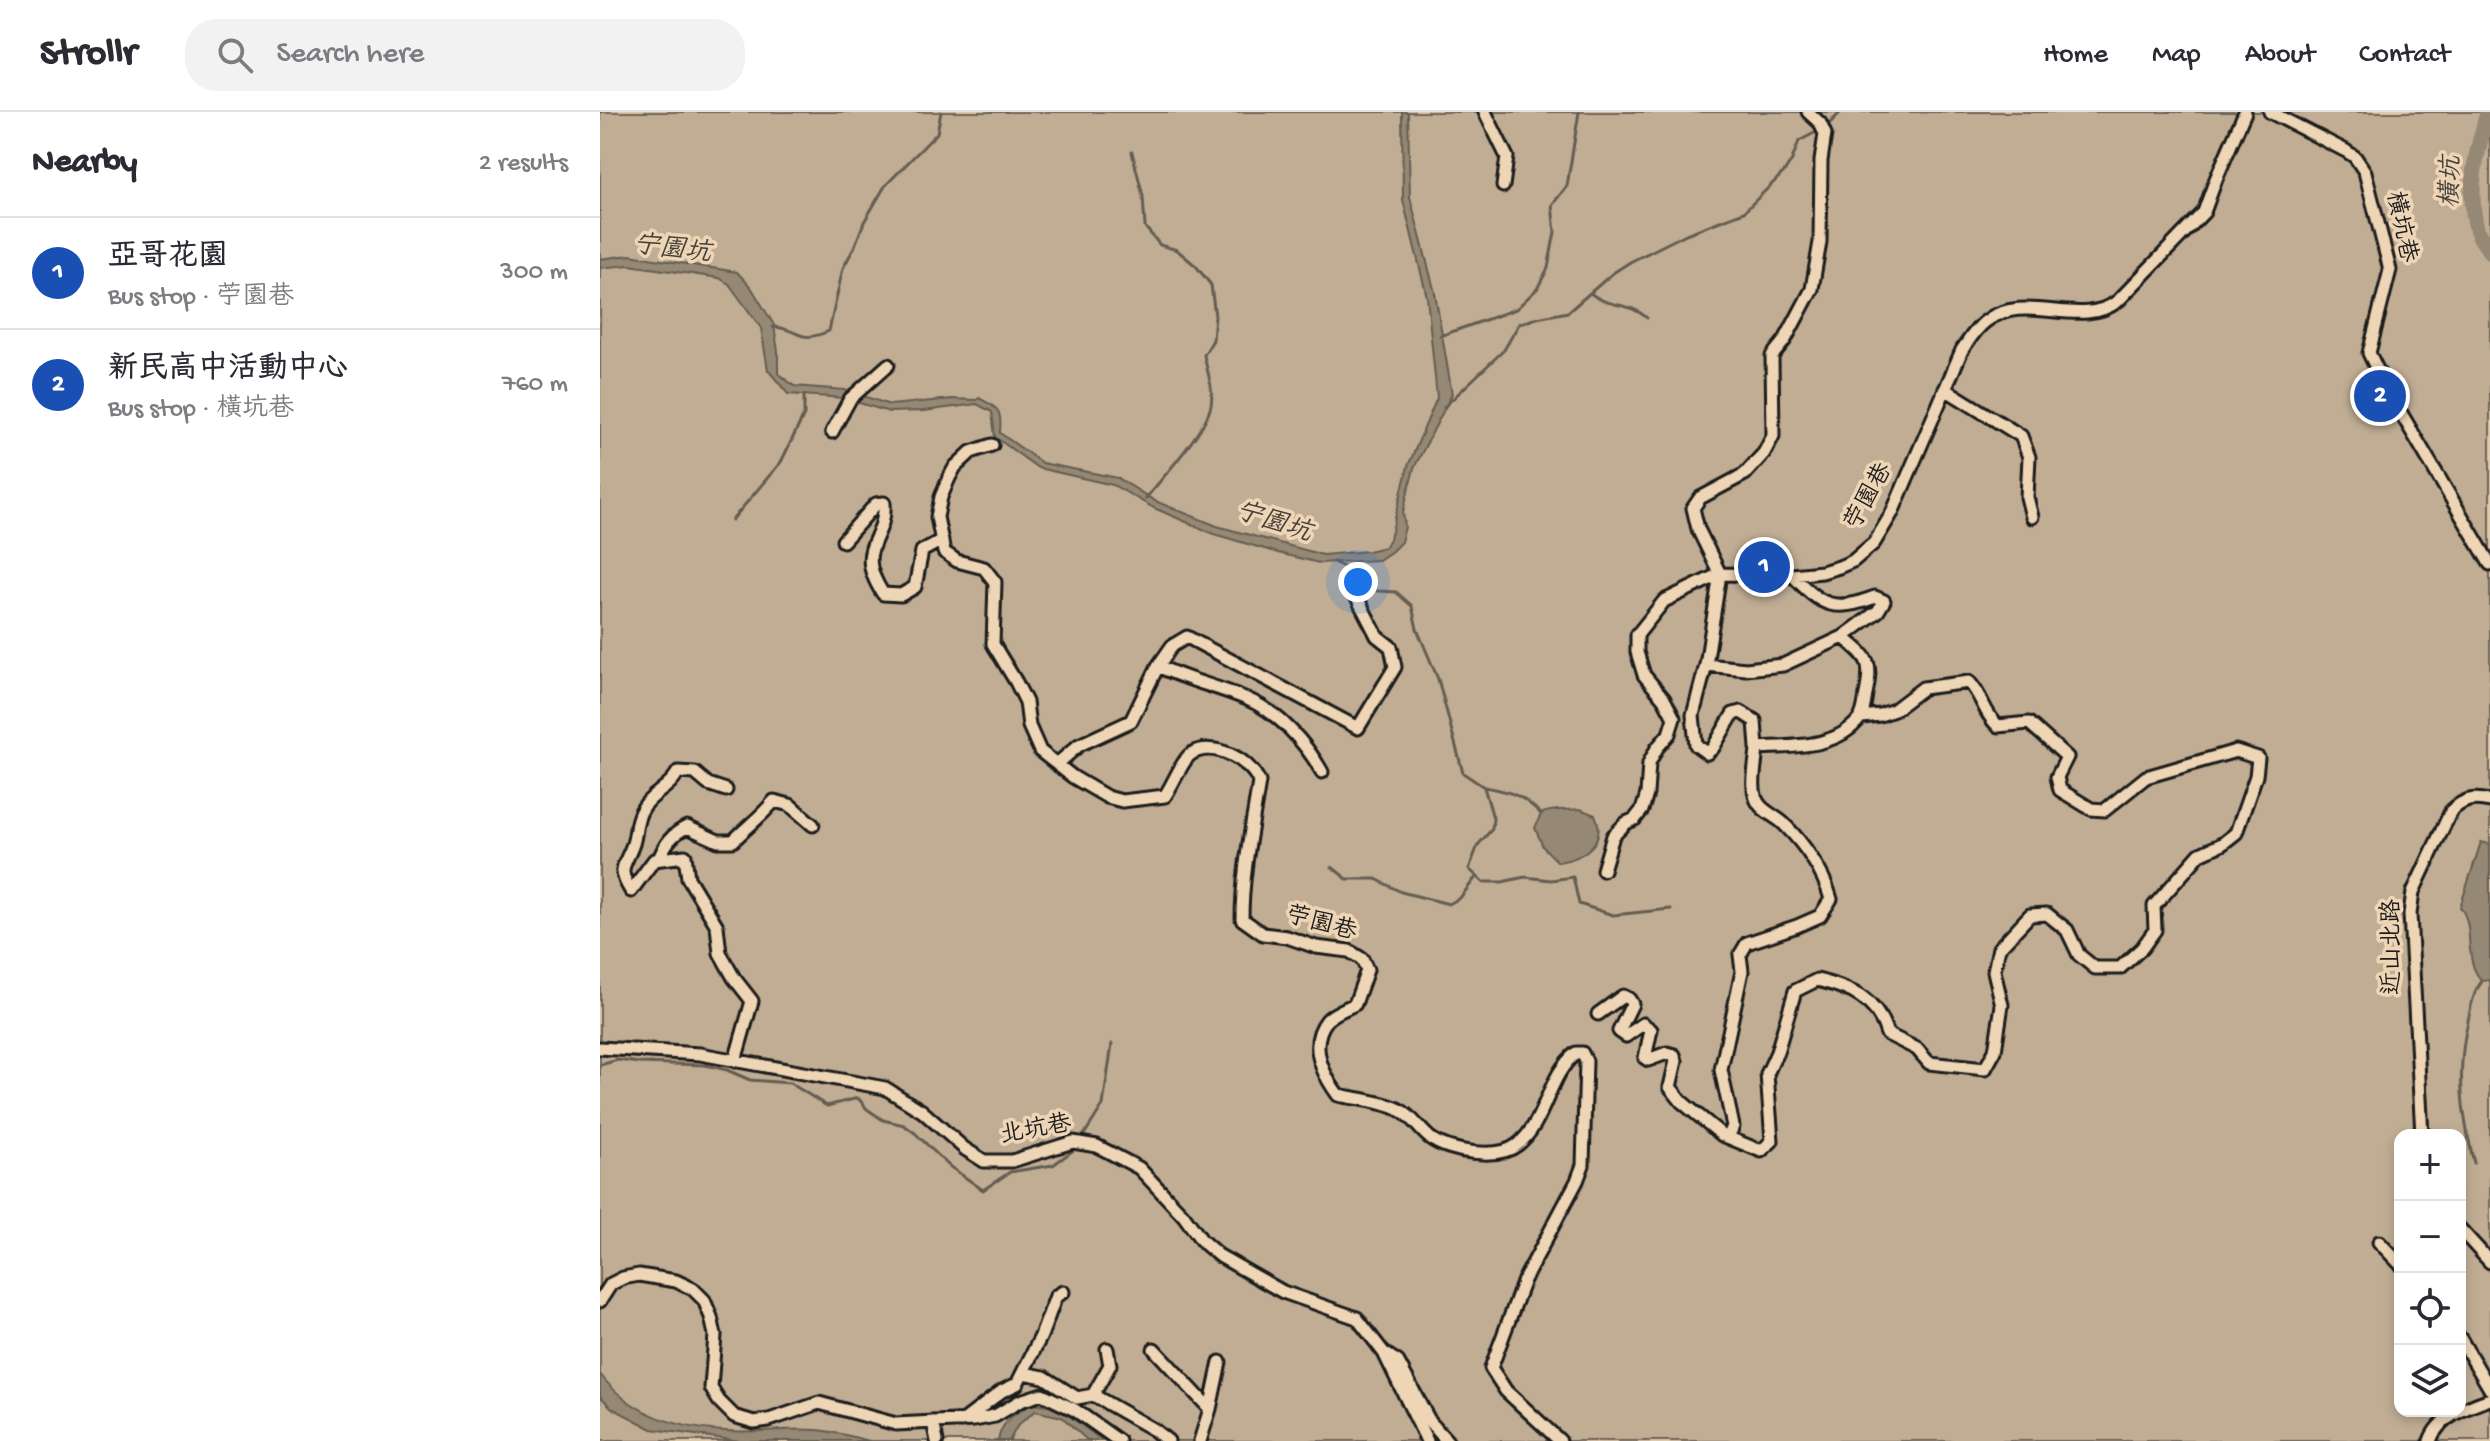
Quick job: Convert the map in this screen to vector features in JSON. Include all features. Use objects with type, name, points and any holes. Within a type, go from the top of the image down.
[{"type":"street","points":[[1485,112],[1507,157],[1503,186]]},
{"type":"street","points":[[1729,1136],[1733,1126],[1721,1070],[1742,971],[1740,955],[1747,943],[1820,916],[1831,899],[1807,851],[1783,824],[1759,804],[1754,790],[1755,721],[1741,712],[1733,714],[1713,748],[1707,753],[1696,745],[1693,715],[1706,665],[1720,574],[1698,529],[1693,508],[1700,498],[1745,474],[1764,453],[1773,436],[1772,356],[1785,340],[1812,289],[1817,270],[1822,128],[1808,112]]},
{"type":"street","name":"苧園巷","points":[[1720,574],[1792,575],[1839,567],[1853,561],[1874,543],[1892,513],[1962,350],[1987,320],[2015,309],[2082,313],[2106,310],[2118,301],[2204,212],[2245,112]]},
{"type":"street","name":"橫坑巷","points":[[2270,112],[2346,151],[2355,157],[2365,172],[2390,270],[2369,353],[2385,386],[2490,564]]},
{"type":"street","points":[[832,432],[850,399],[888,365]]},
{"type":"street","points":[[1945,389],[2021,436],[2029,457],[2027,497],[2032,517]]},
{"type":"street","points":[[843,541],[876,504],[884,503],[885,516],[869,555],[873,579],[883,594],[901,595],[915,587],[922,551],[942,540],[937,517],[941,497],[955,467],[971,452],[992,445]]},
{"type":"street","name":"苧園巷","points":[[942,540],[944,552],[957,561],[984,568],[995,582],[993,644],[1026,702],[1032,737],[1040,751],[1057,764],[1090,788],[1122,801],[1165,796],[1185,760],[1193,752],[1220,750],[1234,756],[1256,775],[1259,782],[1245,873],[1242,919],[1263,934],[1287,937],[1316,947],[1349,951],[1362,959],[1367,970],[1355,1004],[1328,1017],[1316,1040],[1318,1055],[1329,1083],[1338,1095],[1395,1107],[1411,1117],[1430,1138],[1447,1147],[1496,1153],[1517,1146],[1531,1128],[1562,1066],[1576,1053],[1582,1053],[1586,1061],[1583,1165],[1524,1280],[1491,1368],[1506,1391],[1560,1441]]},
{"type":"street","points":[[1603,870],[1613,836],[1642,810],[1647,794],[1649,763],[1669,734],[1674,718],[1664,699],[1644,675],[1637,652],[1637,635],[1664,601],[1720,574]]},
{"type":"street","points":[[1706,665],[1746,669],[1783,665],[1843,637],[1878,611],[1884,601],[1875,597],[1845,606],[1832,606],[1815,597],[1792,575]]},
{"type":"street","points":[[1057,764],[1079,745],[1131,721],[1158,666],[1172,646],[1187,637],[1358,728],[1395,667],[1391,647],[1377,636],[1352,588]]},
{"type":"street","points":[[1843,637],[1866,657],[1870,675],[1862,717]]},
{"type":"street","points":[[1158,666],[1183,679],[1250,700],[1280,721],[1309,749],[1322,772]]},
{"type":"street","points":[[1598,1014],[1623,996],[1629,999],[1632,1004],[1619,1031],[1626,1036],[1643,1024],[1650,1028],[1645,1058],[1648,1060],[1667,1053],[1674,1055],[1676,1061],[1670,1087],[1682,1102],[1722,1135],[1761,1151],[1772,1141],[1767,1074],[1777,1052],[1795,991],[1817,980],[1844,986],[1868,1001],[1883,1019],[1887,1034],[1917,1049],[1929,1063],[1985,1069],[1995,1051],[2002,1005],[1994,971],[1999,948],[2030,915],[2047,914],[2067,930],[2079,955],[2095,968],[2120,968],[2142,948],[2155,930],[2154,906],[2200,854],[2222,844],[2236,833],[2256,776],[2258,758],[2236,751],[2146,777],[2105,810],[2091,809],[2060,790],[2057,777],[2067,757],[2029,723],[1998,726],[1989,718],[1969,682],[1923,688],[1894,710],[1862,717],[1837,737],[1805,746],[1757,748]]},
{"type":"street","points":[[726,790],[708,784],[695,773],[678,772],[674,780],[643,806],[635,824],[633,843],[623,862],[623,878],[631,891],[654,860],[685,856],[688,878],[717,926],[720,953],[752,1001],[735,1061]]},
{"type":"street","name":"近山北路","points":[[2422,1129],[2410,914],[2413,892],[2451,811],[2475,797],[2490,801]]},
{"type":"street","points":[[659,859],[676,832],[687,827],[718,841],[733,841],[774,801],[790,805],[813,825]]},
{"type":"street","name":"北坑巷","points":[[600,1048],[700,1054],[885,1088],[922,1111],[965,1149],[984,1161],[1012,1161],[1073,1142],[1097,1146],[1139,1168],[1184,1216],[1202,1241],[1218,1255],[1283,1292],[1357,1318],[1384,1353],[1427,1441]]},
{"type":"street","points":[[2466,1236],[2490,1262]]},
{"type":"street","points":[[2379,1242],[2394,1258]]},
{"type":"street","points":[[600,1301],[611,1284],[639,1275],[676,1281],[693,1289],[704,1300],[715,1335],[711,1388],[734,1416],[754,1422],[819,1403],[896,1424],[963,1421],[995,1416],[1020,1401],[1042,1394],[1075,1410],[1119,1441]]},
{"type":"street","points":[[963,1421],[1002,1391],[1017,1384],[1041,1336],[1056,1296],[1063,1292]]},
{"type":"street","points":[[2464,1345],[2490,1389]]},
{"type":"street","points":[[1093,1395],[1110,1365],[1107,1349]]},
{"type":"street","points":[[1154,1349],[1210,1409]]},
{"type":"street","name":"北坑巷","points":[[1384,1353],[1398,1362],[1430,1422],[1447,1441]]},
{"type":"street","points":[[1200,1441],[1220,1362]]},
{"type":"street","points":[[1023,1373],[1044,1377],[1077,1398],[1093,1395],[1168,1441]]},
{"type":"street","points":[[2430,1441],[2436,1426],[2469,1406],[2490,1399]]},
{"type":"street","points":[[933,1422],[937,1441]]},
{"type":"shaded area","points":[[600,112],[2490,112],[2490,1441],[600,1441]]},
{"type":"shaded area","points":[[1402,112],[1408,112],[1410,197],[1435,293],[1452,394],[1414,468],[1403,512],[1405,527],[1401,542],[1379,560],[1319,563],[1278,553],[1214,534],[1154,508],[1113,485],[1038,468],[995,437],[992,412],[977,404],[889,412],[843,398],[788,394],[768,370],[761,328],[729,284],[719,278],[629,265],[600,268],[600,259],[630,255],[737,272],[751,287],[774,325],[778,373],[794,386],[845,390],[890,405],[979,398],[998,411],[1000,433],[1042,463],[1118,478],[1155,501],[1217,526],[1323,555],[1368,551],[1385,547],[1390,539],[1408,466],[1437,398],[1427,297],[1403,200]]},
{"type":"shaded area","points":[[1580,809],[1595,815],[1598,834],[1584,853],[1558,862],[1543,847],[1535,828],[1545,812]]},
{"type":"shaded area","points":[[2481,842],[2490,844],[2490,980],[2482,981],[2472,963],[2467,924],[2460,907]]},
{"type":"shaded area","points":[[600,1374],[612,1388],[640,1409],[672,1422],[736,1431],[816,1430],[870,1441],[740,1441],[652,1429],[612,1408],[600,1396]]},
{"type":"shaded area","points":[[1032,1404],[1057,1407],[1103,1441],[1088,1441],[1062,1417],[1035,1411],[1018,1425],[1009,1441],[998,1441],[1006,1423]]},
{"type":"waterway","points":[[773,327],[804,336],[829,331],[843,268],[864,222],[885,186],[937,133],[941,112]]},
{"type":"waterway","points":[[1440,336],[1516,309],[1537,289],[1548,268],[1555,232],[1552,205],[1567,186],[1579,112]]},
{"type":"waterway","name":"宁園坑","points":[[1827,126],[1841,112]]},
{"type":"waterway","name":"橫坑","points":[[2488,112],[2477,155],[2473,200],[2477,230],[2490,252]]},
{"type":"waterway","name":"宁園坑","points":[[1444,407],[1504,350],[1519,324],[1568,312],[1630,262],[1686,234],[1744,212],[1785,171],[1799,141],[1820,130]]},
{"type":"waterway","points":[[1132,152],[1143,196],[1145,227],[1160,245],[1177,250],[1196,266],[1211,285],[1215,316],[1213,340],[1204,355],[1212,393],[1208,415],[1183,453],[1146,498]]},
{"type":"waterway","points":[[1590,293],[1633,309],[1647,318]]},
{"type":"waterway","points":[[732,520],[781,462],[804,415],[804,395]]},
{"type":"waterway","points":[[1333,562],[1365,577],[1377,591],[1396,592],[1412,606],[1417,629],[1438,679],[1463,773],[1484,787],[1493,818],[1492,829],[1478,845],[1469,869],[1483,882],[1525,877],[1551,880],[1573,877],[1579,904],[1613,915],[1671,909]]},
{"type":"waterway","points":[[1485,787],[1516,795],[1541,814]]},
{"type":"waterway","points":[[1332,867],[1347,879],[1376,879],[1401,892],[1449,904],[1460,898],[1476,877]]},
{"type":"waterway","points":[[2474,1163],[2466,1127],[2461,1075],[2471,1005],[2482,981]]},
{"type":"waterway","points":[[1082,1138],[1103,1105],[1112,1044]]},
{"type":"waterway","points":[[600,1065],[618,1060],[705,1065],[750,1080],[790,1083],[827,1106],[858,1098],[883,1120],[904,1125],[915,1133],[949,1166],[983,1190],[1010,1172],[1053,1165],[1075,1149]]},
{"type":"place","name":"新民高中活動中心","points":[[2380,396]]},
{"type":"place","name":"亞哥花園","points":[[1764,567]]}]
